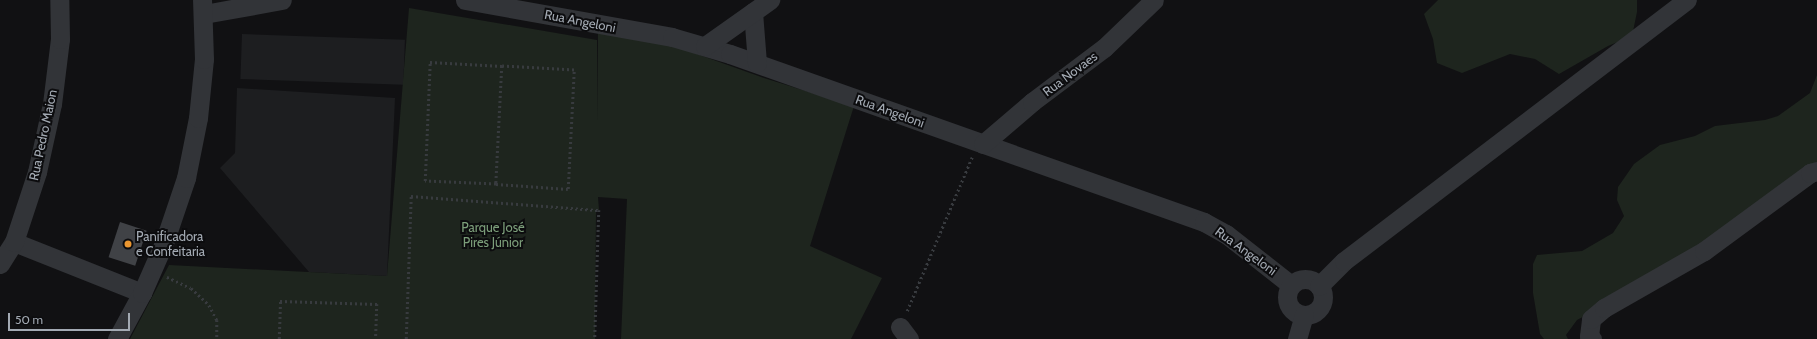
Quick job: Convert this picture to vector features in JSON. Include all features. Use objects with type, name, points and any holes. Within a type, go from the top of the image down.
[{"type":"street","name":"Rua Pedro Maion","points":[[0,264],[14,242],[37,172],[52,104],[60,39],[59,0]]},
{"type":"street","points":[[117,339],[142,293],[152,270],[188,170],[198,118],[203,67],[203,7],[282,0]]},
{"type":"street","name":"Rua Angeloni","points":[[465,0],[526,6],[672,37],[757,63],[1204,222],[1226,234],[1291,285]]},
{"type":"street","points":[[705,46],[770,0]]},
{"type":"street","name":"Rua Novaes","points":[[981,143],[1032,102],[1104,48],[1154,0]]},
{"type":"street","points":[[1319,286],[1344,261],[1687,0]]},
{"type":"street","points":[[753,12],[757,63]]},
{"type":"street","points":[[1592,339],[1589,336],[1591,319],[1604,308],[1704,251],[1810,173],[1817,171]]},
{"type":"street","points":[[14,242],[142,293]]},
{"type":"street","points":[[1297,339],[1304,315],[1318,308],[1322,293],[1319,286],[1314,282],[1302,279],[1291,285],[1288,290],[1288,304],[1292,310],[1304,315]]},
{"type":"path","points":[[430,62],[574,70],[568,189],[496,184],[425,181],[430,62]]},
{"type":"path","points":[[496,184],[502,66]]},
{"type":"path","points":[[904,333],[981,143]]},
{"type":"path","points":[[406,339],[411,196],[599,210],[594,339]]},
{"type":"path","points":[[152,270],[191,288],[200,296],[217,320],[217,339]]},
{"type":"path","points":[[279,339],[280,301],[377,304],[376,339]]},
{"type":"shaded area","points":[[242,34],[405,40],[403,85],[240,79]]},
{"type":"shaded area","points":[[237,88],[395,98],[387,276],[309,272],[220,168],[235,153]]},
{"type":"green space","points":[[1438,0],[1637,0],[1637,12],[1632,36],[1608,46],[1559,74],[1535,59],[1510,54],[1462,73],[1437,63],[1433,39],[1424,14]]},
{"type":"green space","name":"Parque José Pires Júnior","points":[[409,8],[597,40],[598,122],[598,33],[632,36],[669,44],[764,78],[854,106],[810,246],[882,278],[851,339],[621,339],[627,199],[598,197],[599,210],[596,210],[595,339],[130,339],[169,265],[387,276]]},
{"type":"green space","points":[[1817,75],[1817,163],[1707,240],[1618,298],[1577,320],[1566,335],[1568,339],[1544,339],[1540,334],[1533,293],[1533,264],[1537,255],[1582,251],[1613,233],[1624,216],[1617,200],[1618,187],[1634,164],[1660,145],[1695,136],[1715,126],[1765,120],[1778,116],[1810,93]]},
{"type":"building","name":"Panificadora e Confeitaria","points":[[120,222],[147,231],[135,266],[109,257]]},
{"type":"place","name":"Panificadora e Confeitaria","points":[[128,244]]}]
